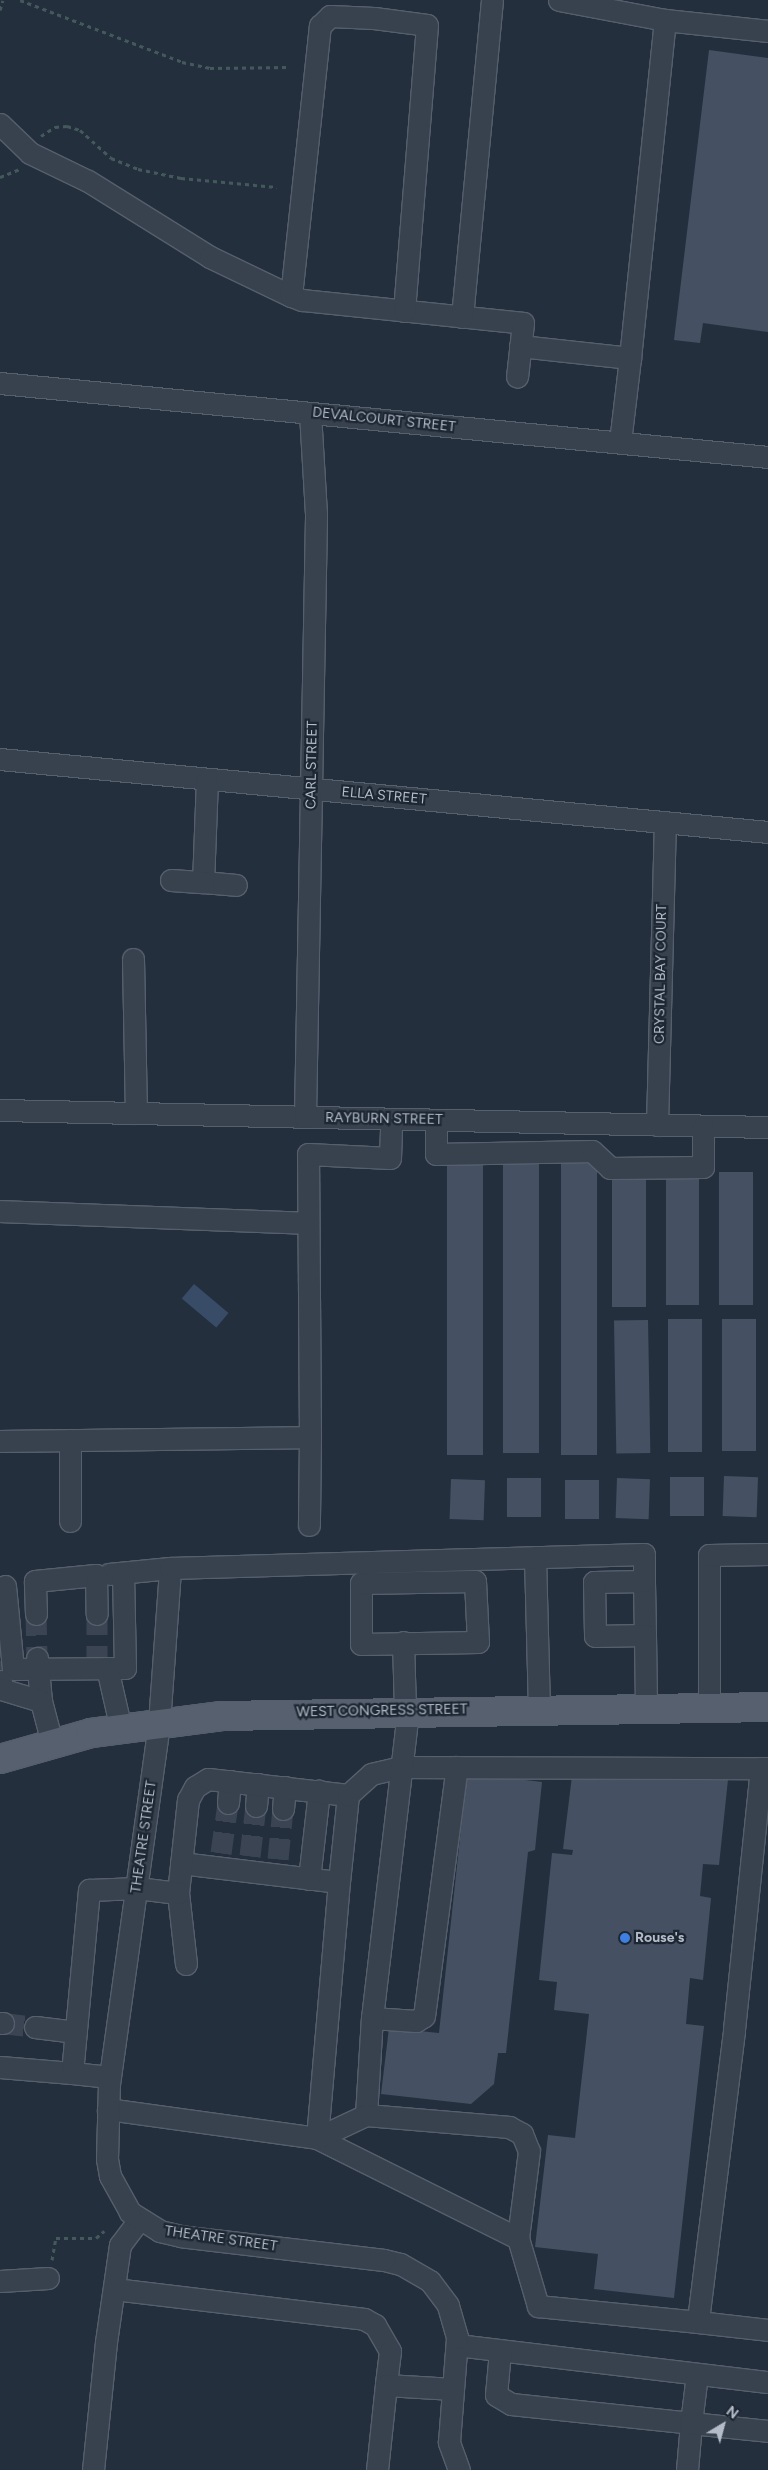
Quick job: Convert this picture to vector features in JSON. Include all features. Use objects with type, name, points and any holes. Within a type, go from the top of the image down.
[{"type":"main road","name":"WEST CONGRESS STREET","points":[[0,1759],[52,1743],[121,1729],[222,1716],[539,1708],[768,1707]]},
{"type":"street","points":[[462,317],[492,0]]},
{"type":"street","points":[[559,0],[665,20],[768,31]]},
{"type":"street","points":[[291,296],[320,26],[330,16],[427,25],[404,311]]},
{"type":"street","points":[[620,442],[665,20]]},
{"type":"street","points":[[0,124],[30,153],[88,181],[210,258],[291,296],[302,300],[523,323],[517,376]]},
{"type":"street","points":[[520,346],[630,358]]},
{"type":"street","name":"DEVALCOURT STREET","points":[[0,383],[768,457]]},
{"type":"street","name":"CARL STREET","points":[[305,1118],[316,514],[310,413]]},
{"type":"street","name":"ELLA STREET","points":[[0,759],[768,832]]},
{"type":"street","points":[[203,882],[207,779]]},
{"type":"street","name":"CRYSTAL BAY COURT","points":[[657,1125],[665,822]]},
{"type":"street","points":[[171,880],[236,885]]},
{"type":"street","points":[[133,959],[136,1113]]},
{"type":"street","name":"RAYBURN STREET","points":[[0,1110],[768,1127]]},
{"type":"street","points":[[309,1524],[308,1154],[390,1158],[391,1120]]},
{"type":"street","points":[[436,1120],[436,1154],[592,1151],[610,1168],[703,1167],[703,1127]]},
{"type":"street","points":[[592,1124],[592,1151]]},
{"type":"street","points":[[0,1211],[307,1223]]},
{"type":"street","points":[[0,1441],[310,1437]]},
{"type":"street","points":[[70,1440],[70,1521]]},
{"type":"street","points":[[122,1573],[125,1668],[101,1665],[38,1663],[13,1669],[5,1635],[2,1586],[35,1581],[170,1568],[644,1554],[646,1708]]},
{"type":"street","points":[[709,1707],[709,1555],[768,1554]]},
{"type":"street","points":[[535,1557],[539,1708]]},
{"type":"street","name":"THEATRE STREET","points":[[170,1568],[159,1723],[110,2077],[107,2159],[110,2176],[134,2215],[160,2231],[181,2236],[400,2264],[416,2271],[440,2292],[454,2321],[457,2345],[449,2442],[459,2470]]},
{"type":"street","points":[[96,1575],[97,1614]]},
{"type":"street","points":[[35,1581],[36,1614]]},
{"type":"street","points":[[475,1581],[478,1642],[403,1642],[361,1644],[362,1583],[475,1581]]},
{"type":"street","points":[[644,1581],[594,1582],[594,1636],[644,1635]]},
{"type":"street","points":[[366,2115],[372,2018],[407,1711],[403,1642]]},
{"type":"street","points":[[38,1663],[41,1701],[52,1743]]},
{"type":"street","points":[[101,1665],[121,1729]]},
{"type":"street","points":[[1,1681],[1,1689],[41,1701]]},
{"type":"street","points":[[317,2138],[348,1794],[370,1774],[401,1767],[765,1768],[698,2322]]},
{"type":"street","points":[[372,2018],[416,2021],[424,2016],[456,1767]]},
{"type":"street","points":[[186,1964],[178,1893],[188,1800],[195,1787],[208,1779],[348,1794]]},
{"type":"street","points":[[228,1803],[230,1781]]},
{"type":"street","points":[[256,1806],[258,1784]]},
{"type":"street","points":[[283,1809],[285,1787]]},
{"type":"street","points":[[309,1879],[319,1791]]},
{"type":"street","points":[[181,1864],[220,1860],[277,1867],[309,1879],[339,1882]]},
{"type":"street","points":[[72,2073],[89,1890],[137,1888],[178,1893]]},
{"type":"street","points":[[35,2027],[76,2032]]},
{"type":"street","points":[[0,2067],[110,2077]]},
{"type":"street","points":[[108,2109],[317,2138],[518,2238]]},
{"type":"street","points":[[317,2138],[366,2115],[509,2127],[522,2134],[529,2151],[518,2238],[538,2306],[768,2330]]},
{"type":"street","points":[[93,2470],[120,2245],[134,2215]]},
{"type":"street","points":[[0,2281],[48,2278]]},
{"type":"street","points":[[114,2289],[364,2319],[375,2325],[390,2351],[377,2470]]},
{"type":"street","points":[[457,2345],[768,2382]]},
{"type":"street","points":[[500,2351],[496,2395],[502,2402],[768,2431]]},
{"type":"street","points":[[687,2470],[697,2374]]},
{"type":"street","points":[[386,2385],[453,2389]]},
{"type":"path","points":[[0,10],[3,0]]},
{"type":"path","points":[[20,0],[182,62],[210,68],[288,67]]},
{"type":"path","points":[[0,177],[19,169],[42,134],[67,126],[80,130],[111,158],[138,169],[181,178],[277,187]]},
{"type":"path","points":[[48,2278],[56,2238],[96,2238],[134,2215]]},
{"type":"water","points":[[194,1284],[228,1313],[216,1327],[182,1299]]},
{"type":"building","points":[[709,50],[768,58],[768,332],[703,323],[700,343],[674,340]]},
{"type":"building","points":[[503,1160],[539,1160],[539,1453],[503,1453]]},
{"type":"building","points":[[447,1162],[483,1162],[483,1455],[447,1455]]},
{"type":"building","points":[[561,1162],[597,1162],[597,1455],[561,1455]]},
{"type":"building","points":[[719,1172],[753,1172],[753,1305],[719,1305]]},
{"type":"building","points":[[666,1173],[699,1173],[699,1305],[666,1305]]},
{"type":"building","points":[[612,1174],[646,1174],[646,1307],[612,1307]]},
{"type":"building","points":[[668,1319],[702,1319],[702,1452],[668,1452]]},
{"type":"building","points":[[722,1319],[756,1319],[756,1451],[722,1451]]},
{"type":"building","points":[[648,1320],[650,1453],[616,1454],[614,1321]]},
{"type":"building","points":[[724,1476],[758,1477],[757,1517],[723,1516]]},
{"type":"building","points":[[670,1477],[704,1477],[704,1516],[670,1516]]},
{"type":"building","points":[[507,1478],[541,1478],[541,1517],[507,1517]]},
{"type":"building","points":[[617,1478],[650,1479],[649,1519],[616,1518]]},
{"type":"building","points":[[451,1479],[485,1480],[484,1520],[450,1519]]},
{"type":"building","points":[[565,1480],[599,1480],[599,1519],[565,1519]]},
{"type":"building","points":[[729,1770],[719,1865],[703,1864],[700,1896],[711,1898],[703,1980],[690,1978],[686,2024],[704,2026],[674,2298],[594,2289],[598,2254],[535,2247],[548,2135],[575,2138],[589,2014],[554,2010],[557,1982],[539,1980],[552,1853],[572,1855],[573,1850],[563,1849],[572,1776]]},
{"type":"building","points":[[467,1773],[542,1782],[535,1850],[528,1852],[506,2053],[498,2053],[494,2084],[471,2104],[381,2094],[389,2028],[439,2033]]},
{"type":"tunnel","points":[[36,1614],[37,1658]]},
{"type":"tunnel","points":[[97,1614],[97,1657]]},
{"type":"tunnel","points":[[0,1660],[1,1681]]},
{"type":"tunnel","points":[[221,1853],[228,1803]]},
{"type":"tunnel","points":[[250,1856],[256,1806]]},
{"type":"tunnel","points":[[278,1859],[283,1809]]},
{"type":"tunnel","points":[[3,2023],[35,2027]]},
{"type":"place","name":"Rouse's","points":[[625,1938]]}]
